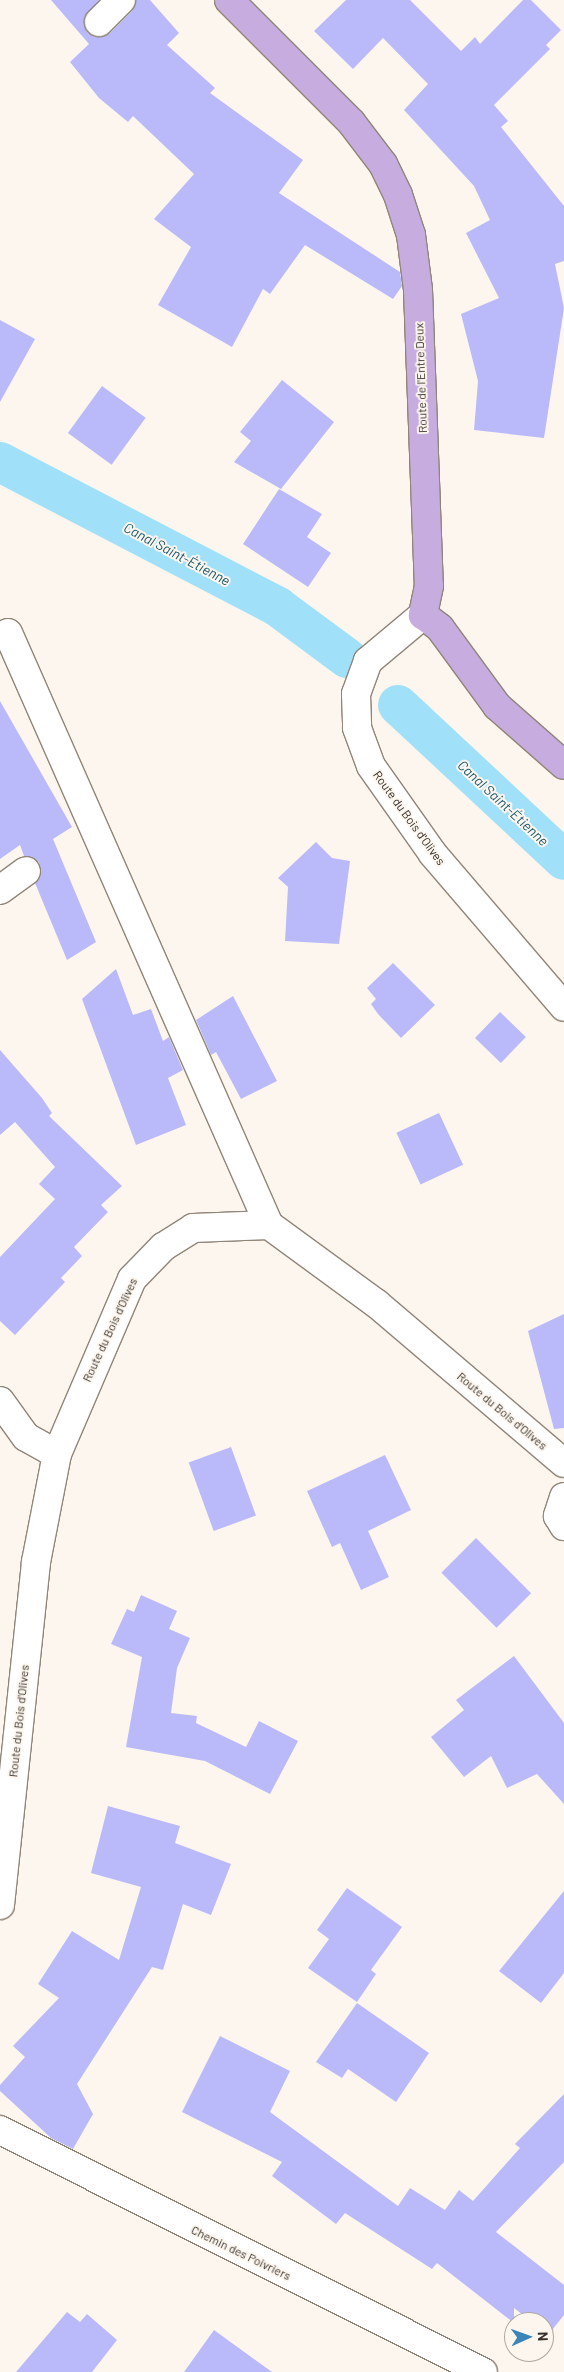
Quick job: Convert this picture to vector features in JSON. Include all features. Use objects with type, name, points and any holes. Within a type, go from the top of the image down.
[{"type":"main road","name":"Route de l'Entre Deux","points":[[229,0],[351,122],[383,164],[411,235],[418,290],[429,586],[423,615]]},
{"type":"main road","points":[[423,615],[440,628],[497,706],[564,765]]},
{"type":"street","points":[[98,22],[121,0]]},
{"type":"street","name":"Route du Bois d'Olives","points":[[423,615],[368,661],[356,694],[357,728],[372,766],[433,854],[564,1007]]},
{"type":"street","points":[[8,633],[269,1226]]},
{"type":"street","points":[[0,890],[26,871]]},
{"type":"street","name":"Route du Bois d'Olives","points":[[0,1905],[36,1562],[57,1454],[132,1279],[164,1247],[193,1228],[269,1226],[377,1304],[564,1463]]},
{"type":"street","points":[[0,1401],[26,1437],[57,1454]]},
{"type":"street","points":[[564,1496],[558,1516],[564,1526]]},
{"type":"street","name":"Chemin des Poivriers","points":[[0,2130],[483,2372]]},
{"type":"building","points":[[51,0],[99,0],[84,18],[88,33],[95,37],[110,33],[132,11],[136,0],[150,0],[179,33],[167,45],[215,88],[210,93],[303,160],[279,193],[400,272],[402,286],[393,299],[305,245],[270,294],[263,289],[232,347],[158,305],[191,247],[154,219],[194,174],[133,116],[128,122],[99,98],[70,62],[89,44]]},
{"type":"building","points":[[346,0],[410,0],[461,51],[475,37],[480,44],[523,0],[531,0],[561,30],[546,45],[550,49],[494,105],[508,121],[501,127],[564,206],[564,261],[555,264],[564,308],[544,438],[474,430],[478,381],[461,314],[499,298],[466,233],[490,220],[474,186],[404,110],[428,84],[383,38],[353,69],[314,31]]},
{"type":"building","points":[[0,320],[35,339],[0,402]]},
{"type":"building","points":[[282,380],[334,422],[281,489],[234,462],[251,441],[240,432]]},
{"type":"building","points":[[102,386],[146,418],[112,465],[68,433]]},
{"type":"building","points":[[279,489],[322,514],[307,537],[331,553],[308,587],[243,544]]},
{"type":"building","points":[[0,701],[72,827],[53,839],[96,942],[67,960],[35,883],[40,877],[39,862],[24,856],[20,845],[0,859]]},
{"type":"building","points":[[316,842],[332,858],[350,861],[339,944],[285,941],[288,887],[278,878]]},
{"type":"building","points":[[393,963],[435,1005],[401,1038],[371,1004],[376,999],[367,988]]},
{"type":"building","points":[[116,969],[133,1015],[151,1009],[163,1041],[169,1037],[183,1070],[168,1078],[186,1125],[136,1145],[82,999]]},
{"type":"building","points":[[233,996],[277,1081],[241,1099],[216,1052],[211,1055],[196,1020]]},
{"type":"building","points":[[500,1012],[526,1037],[501,1063],[475,1038]]},
{"type":"building","points":[[0,1050],[42,1098],[52,1113],[49,1116],[122,1186],[101,1205],[108,1212],[74,1247],[82,1256],[61,1278],[65,1282],[15,1335],[0,1321],[0,1257],[55,1199],[39,1184],[55,1167],[15,1122],[0,1135]]},
{"type":"building","points":[[439,1113],[463,1165],[420,1185],[396,1133]]},
{"type":"building","points":[[564,1314],[564,1428],[554,1429],[528,1331]]},
{"type":"building","points":[[231,1447],[256,1516],[214,1531],[189,1462]]},
{"type":"building","points":[[385,1455],[411,1510],[368,1531],[389,1577],[361,1590],[340,1543],[332,1547],[307,1491]]},
{"type":"building","points":[[476,1538],[531,1593],[497,1628],[441,1573]]},
{"type":"building","points":[[141,1595],[177,1611],[169,1629],[190,1638],[177,1668],[171,1713],[197,1716],[196,1723],[246,1747],[259,1721],[298,1741],[270,1794],[205,1761],[126,1747],[142,1657],[111,1644],[127,1609],[134,1612]]},
{"type":"building","points":[[514,1656],[564,1723],[564,1804],[537,1774],[507,1788],[491,1756],[464,1777],[431,1737],[464,1710],[456,1700]]},
{"type":"building","points":[[108,1806],[180,1826],[175,1843],[231,1864],[211,1915],[183,1904],[163,1970],[152,1967],[77,2084],[93,2114],[73,2149],[51,2138],[0,2091],[0,2085],[25,2057],[13,2046],[59,1998],[38,1984],[72,1931],[119,1960],[141,1887],[91,1873]]},
{"type":"building","points":[[347,1888],[402,1927],[371,1970],[376,1974],[357,2002],[308,1968],[329,1939],[317,1930]]},
{"type":"building","points":[[564,1891],[564,1973],[541,2003],[499,1971]]},
{"type":"building","points":[[357,2003],[429,2053],[396,2102],[348,2069],[342,2078],[316,2062]]},
{"type":"building","points":[[220,2036],[290,2071],[270,2112],[398,2206],[410,2188],[445,2210],[459,2190],[473,2201],[520,2148],[515,2144],[564,2094],[564,2162],[496,2232],[564,2285],[564,2315],[554,2328],[554,2312],[519,2312],[514,2308],[514,2312],[504,2312],[504,2315],[437,2263],[432,2269],[345,2213],[336,2224],[272,2176],[282,2162],[182,2112]]},
{"type":"building","points":[[67,2312],[80,2322],[87,2314],[117,2340],[92,2372],[16,2372]]},
{"type":"building","points":[[214,2330],[272,2372],[184,2372]]},
{"type":"waterway","name":"Canal Saint-Étienne","points":[[0,462],[278,607],[347,658]]},
{"type":"waterway","name":"Canal Saint-Étienne","points":[[398,705],[564,860]]}]
